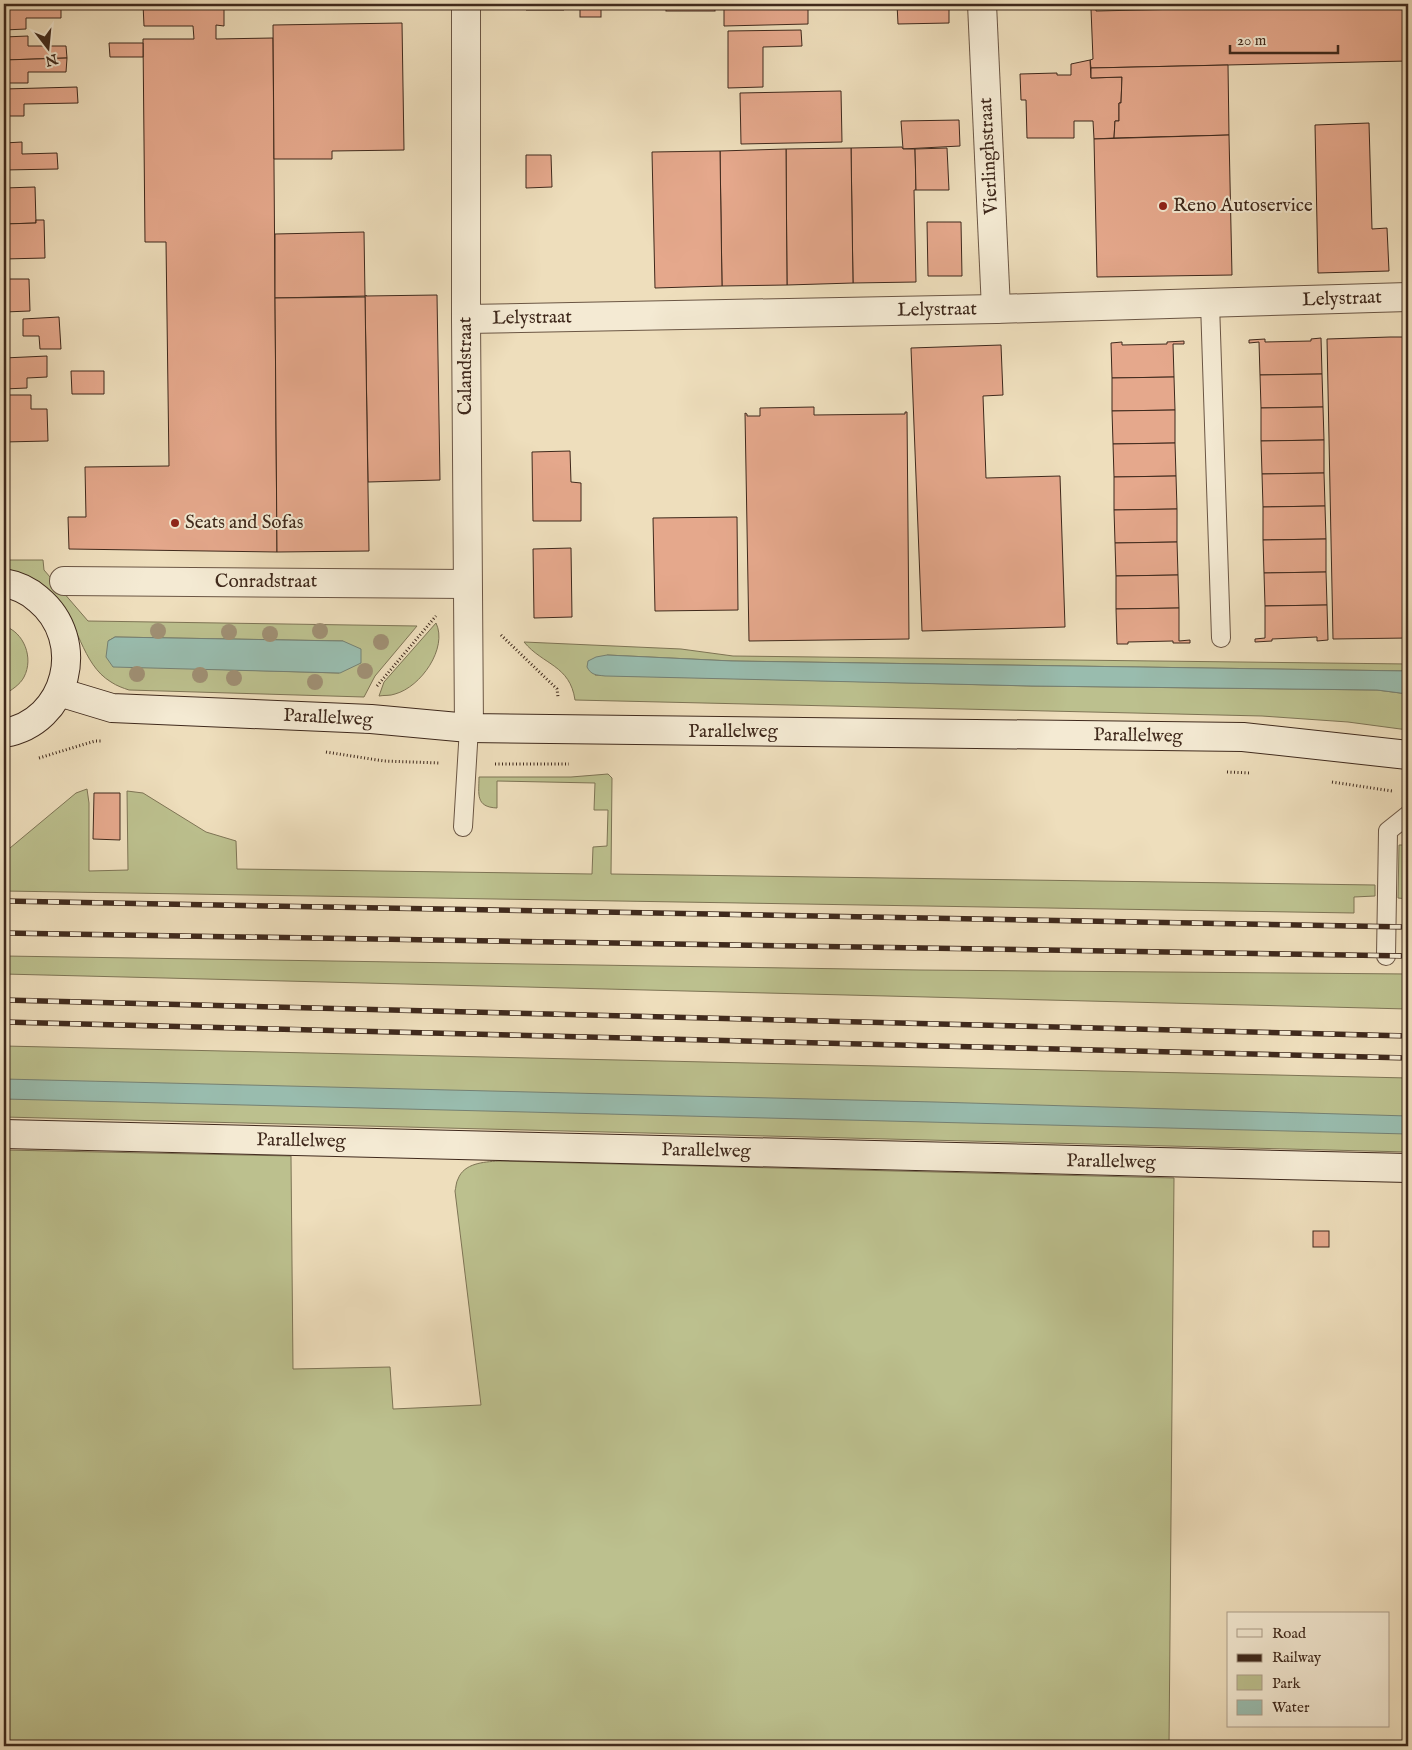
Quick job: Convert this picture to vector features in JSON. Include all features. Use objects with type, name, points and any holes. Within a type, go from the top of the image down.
[{"type":"street","name":"Calandstraat","points":[[466,4],[469,728]]},
{"type":"street","name":"Vierlinghstraat","points":[[982,4],[996,309]]},
{"type":"street","name":"Lelystraat","points":[[466,319],[996,309],[1408,297]]},
{"type":"street","name":"Conradstraat","points":[[64,581],[467,584]]},
{"type":"street","points":[[4,583],[21,588],[33,595],[52,614],[60,626],[65,645],[66,666],[59,692],[52,704],[37,718],[20,728],[4,733]]},
{"type":"street","name":"Parallelweg","points":[[59,692],[112,708],[371,719],[469,728],[1244,737],[1408,755]]},
{"type":"street","name":"Parallelweg","points":[[4,1134],[1408,1168]]},
{"type":"lane","points":[[1210,303],[1221,638]]},
{"type":"lane","points":[[463,827],[469,728]]},
{"type":"lane","points":[[1386,956],[1388,831],[1408,816]]},
{"type":"path","points":[[374,760],[371,719],[375,689],[380,680],[434,618],[467,584]]},
{"type":"path","points":[[500,634],[557,688],[562,765]]},
{"type":"green space","points":[[9,560],[43,560],[44,570],[88,621],[417,626],[375,676],[364,697],[129,690],[111,682],[101,674],[86,653],[69,617],[49,591],[27,577],[8,569]],"holes":[[[115,637],[343,641],[339,673],[206,669],[108,641]]]},
{"type":"green space","points":[[436,623],[439,633],[438,644],[435,655],[423,675],[405,690],[393,695],[379,696],[384,682]]},
{"type":"green space","points":[[4,626],[11,629],[22,640],[28,662],[27,670],[22,680],[4,695]]},
{"type":"green space","points":[[524,642],[681,649],[733,656],[1408,664],[1408,671],[732,661],[607,655],[595,675],[1032,686],[1377,690],[1408,694],[1408,730],[1348,722],[1262,716],[575,700],[568,679],[562,672],[531,650]]},
{"type":"green space","points":[[608,774],[612,778],[611,874],[1375,885],[1375,896],[1354,897],[1354,913],[4,891],[4,853],[76,793],[87,789],[89,803],[89,871],[128,870],[127,791],[143,793],[206,832],[236,841],[237,869],[592,874],[593,847],[607,846],[608,810],[594,810],[595,783],[497,781],[497,808],[485,805],[480,799],[479,777],[571,777]]},
{"type":"green space","points":[[1399,845],[1408,845],[1408,899],[1398,898]]},
{"type":"green space","points":[[4,956],[919,970],[1408,974],[1408,1009],[4,974]]},
{"type":"green space","points":[[4,1046],[1408,1078],[1408,1152],[4,1117]]},
{"type":"green space","points":[[4,1150],[291,1156],[293,1369],[390,1367],[393,1409],[481,1405],[455,1191],[461,1174],[475,1164],[498,1161],[1174,1178],[1169,1746],[4,1746]]},
{"type":"water","points":[[115,637],[343,641],[361,649],[361,663],[340,673],[113,667],[106,657],[108,641]]},
{"type":"water","points":[[607,655],[732,661],[1408,671],[1408,694],[1377,690],[1032,686],[605,676],[590,672],[587,667],[588,661]]},
{"type":"water","points":[[4,1079],[935,1102],[1408,1116],[1408,1134],[4,1099]]},
{"type":"building","points":[[4,4],[61,4],[61,5],[4,6]]},
{"type":"building","points":[[143,4],[224,4],[224,26],[216,25],[216,39],[273,38],[277,552],[69,549],[68,517],[86,517],[85,467],[169,466],[166,242],[145,242],[143,39],[194,39],[193,26],[144,26]]},
{"type":"building","points":[[526,4],[563,4],[564,10],[526,10]]},
{"type":"building","points":[[580,4],[601,4],[601,17],[580,17]]},
{"type":"building","points":[[666,4],[715,4],[715,11],[666,11]]},
{"type":"building","points":[[724,4],[808,4],[808,24],[724,26]]},
{"type":"building","points":[[897,4],[949,4],[949,23],[898,24]]},
{"type":"building","points":[[1408,4],[1408,61],[1091,68],[1090,60],[1093,59],[1091,9],[1096,9],[1096,11]]},
{"type":"building","points":[[61,5],[61,18],[26,18],[26,29],[4,30],[4,6]]},
{"type":"building","points":[[402,23],[404,150],[332,151],[332,159],[274,159],[273,25]]},
{"type":"building","points":[[801,30],[802,46],[763,47],[763,87],[728,88],[728,31]]},
{"type":"building","points":[[28,36],[28,46],[66,46],[67,58],[4,60],[4,37]]},
{"type":"building","points":[[109,43],[143,43],[143,57],[110,57]]},
{"type":"building","points":[[67,58],[66,72],[28,72],[28,83],[4,83],[4,60]]},
{"type":"building","points":[[1090,60],[1091,78],[1122,77],[1119,121],[1115,121],[1114,138],[1094,139],[1093,121],[1074,121],[1074,138],[1027,138],[1026,100],[1021,100],[1020,74],[1057,73],[1057,75],[1071,75],[1071,64]]},
{"type":"building","points":[[1228,65],[1229,135],[1114,138],[1115,121],[1119,121],[1122,77],[1091,78],[1091,68]]},
{"type":"building","points":[[77,87],[78,103],[24,104],[24,116],[4,116],[4,89]]},
{"type":"building","points":[[841,91],[842,142],[741,144],[740,93]]},
{"type":"building","points":[[959,120],[960,146],[903,149],[901,121]]},
{"type":"building","points":[[1369,123],[1372,229],[1387,228],[1389,271],[1318,273],[1315,125]]},
{"type":"building","points":[[1229,135],[1232,275],[1097,277],[1094,139]]},
{"type":"building","points":[[22,142],[22,154],[57,153],[58,169],[4,170],[4,143]]},
{"type":"building","points":[[902,147],[903,149],[915,149],[916,282],[853,283],[851,148]]},
{"type":"building","points":[[851,148],[853,283],[787,285],[786,149]]},
{"type":"building","points":[[947,148],[949,190],[916,190],[915,149]]},
{"type":"building","points":[[786,149],[787,285],[722,286],[720,151]]},
{"type":"building","points":[[720,151],[722,286],[655,288],[652,152]]},
{"type":"building","points":[[526,155],[551,155],[552,187],[526,188]]},
{"type":"building","points":[[35,187],[36,223],[4,224],[4,188]]},
{"type":"building","points":[[36,220],[44,220],[45,258],[4,259],[4,224],[36,223]]},
{"type":"building","points":[[927,222],[961,222],[962,276],[928,276]]},
{"type":"building","points":[[364,232],[365,296],[367,296],[275,298],[275,234]]},
{"type":"building","points":[[4,279],[29,279],[30,311],[4,312]]},
{"type":"building","points":[[437,295],[440,480],[368,482],[365,296]]},
{"type":"building","points":[[365,297],[369,551],[277,552],[275,298]]},
{"type":"building","points":[[59,317],[61,349],[40,349],[39,336],[23,336],[23,319]]},
{"type":"building","points":[[1408,337],[1408,638],[1333,639],[1327,339]]},
{"type":"building","points":[[1321,338],[1322,374],[1260,375],[1259,342],[1249,343],[1249,340],[1265,339],[1265,342],[1311,341],[1311,339]]},
{"type":"building","points":[[1184,341],[1184,344],[1173,344],[1174,377],[1112,378],[1111,343],[1122,342],[1122,345],[1167,344],[1167,342]]},
{"type":"building","points":[[1001,345],[1003,395],[983,396],[986,478],[1060,476],[1065,627],[922,631],[911,348]]},
{"type":"building","points":[[47,356],[47,377],[27,378],[27,388],[4,389],[4,358]]},
{"type":"building","points":[[71,371],[104,371],[104,394],[72,394]]},
{"type":"building","points":[[1322,374],[1323,407],[1261,408],[1260,375]]},
{"type":"building","points":[[1174,377],[1175,410],[1112,411],[1112,378]]},
{"type":"building","points":[[4,395],[31,395],[31,409],[47,409],[48,441],[4,442]]},
{"type":"building","points":[[814,407],[814,415],[905,414],[907,412],[909,639],[749,641],[745,413],[747,416],[760,416],[760,408]]},
{"type":"building","points":[[1323,407],[1324,440],[1261,441],[1261,408]]},
{"type":"building","points":[[1175,410],[1175,443],[1113,444],[1112,411]]},
{"type":"building","points":[[1324,440],[1324,473],[1262,474],[1261,441]]},
{"type":"building","points":[[1175,443],[1176,476],[1114,477],[1113,444]]},
{"type":"building","points":[[570,451],[571,482],[581,483],[581,521],[533,521],[532,452]]},
{"type":"building","points":[[1324,473],[1325,506],[1263,507],[1262,474]]},
{"type":"building","points":[[1176,476],[1177,509],[1114,510],[1114,477]]},
{"type":"building","points":[[1325,506],[1326,539],[1263,540],[1263,507]]},
{"type":"building","points":[[1177,509],[1177,542],[1115,543],[1114,510]]},
{"type":"building","points":[[737,517],[738,610],[655,611],[653,518]]},
{"type":"building","points":[[1326,539],[1326,572],[1264,573],[1263,540]]},
{"type":"building","points":[[1177,542],[1178,575],[1116,576],[1115,543]]},
{"type":"building","points":[[571,548],[572,617],[534,618],[533,549]]},
{"type":"building","points":[[1326,572],[1327,605],[1265,606],[1264,573]]},
{"type":"building","points":[[1178,575],[1179,608],[1116,609],[1116,576]]},
{"type":"building","points":[[1327,605],[1328,640],[1317,641],[1317,637],[1272,639],[1272,641],[1255,642],[1255,639],[1265,638],[1265,606]]},
{"type":"building","points":[[1179,608],[1179,641],[1190,640],[1190,643],[1173,643],[1173,641],[1117,644],[1116,609]]},
{"type":"building","points":[[94,793],[120,793],[120,840],[93,839]]},
{"type":"building","points":[[1313,1231],[1329,1231],[1329,1247],[1313,1247]]},
{"type":"railway","points":[[4,901],[1408,927]]},
{"type":"railway","points":[[4,933],[1408,956]]},
{"type":"railway","points":[[4,1000],[1408,1036]]},
{"type":"railway","points":[[4,1022],[1408,1058]]},
{"type":"place","name":"Reno Autoservice","points":[[1163,206]]},
{"type":"place","name":"Seats and Sofas","points":[[175,523]]}]
